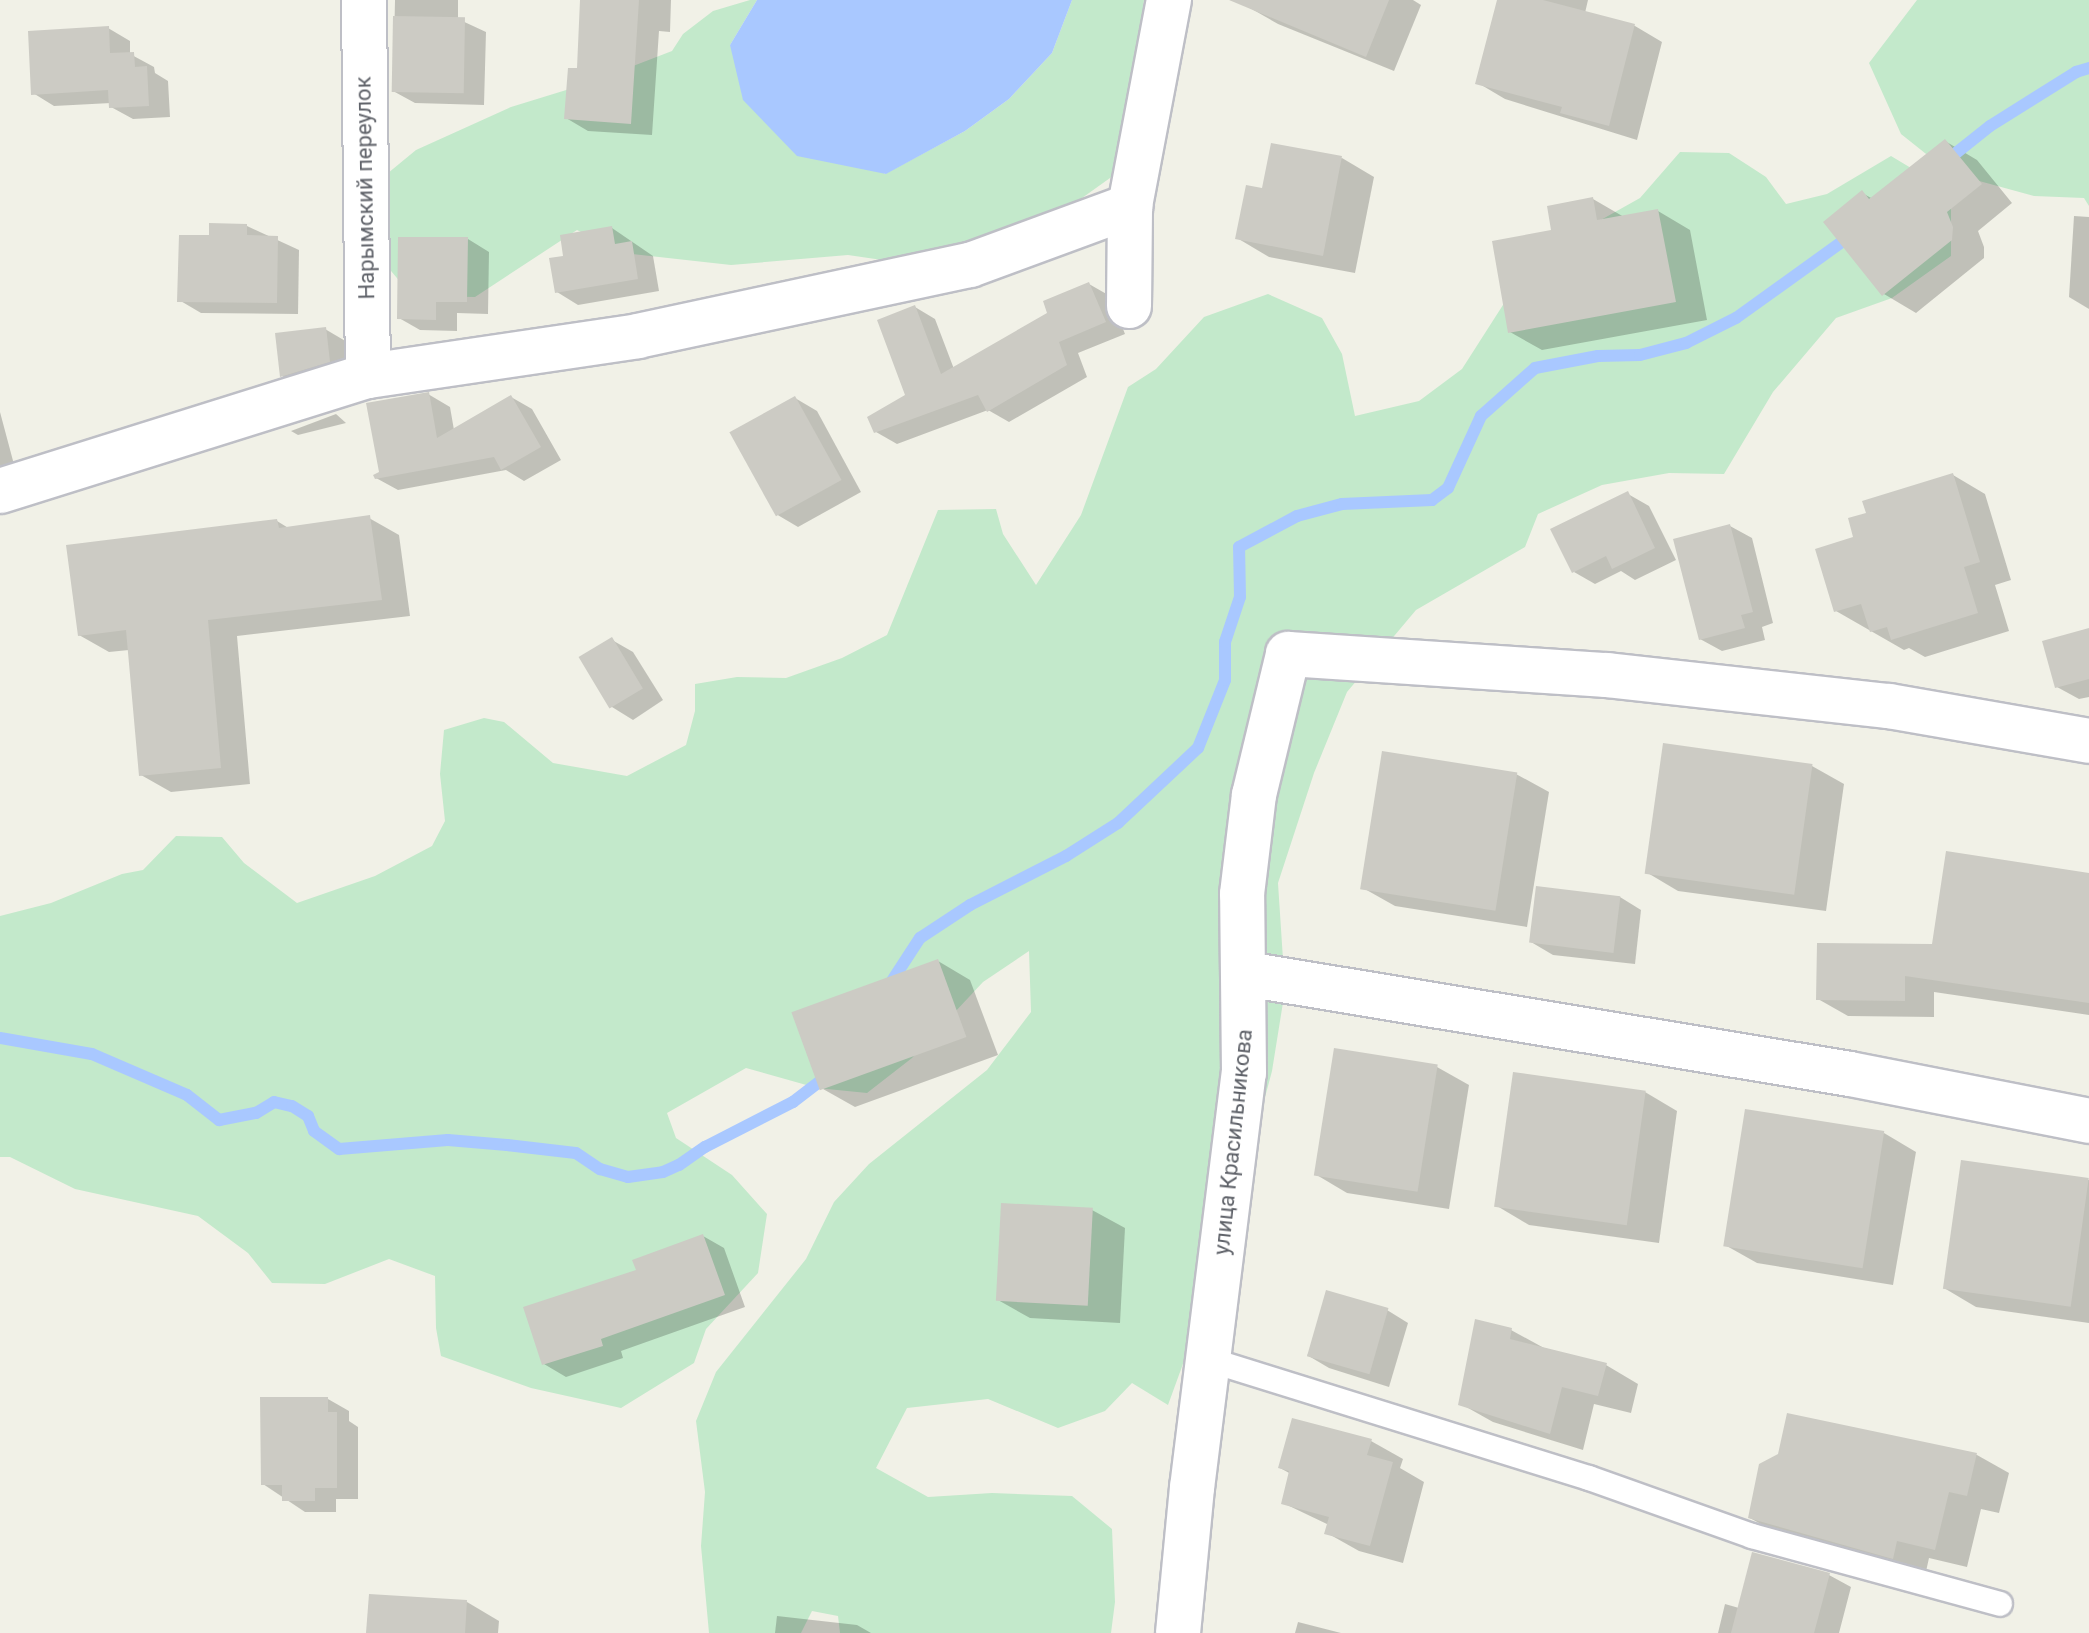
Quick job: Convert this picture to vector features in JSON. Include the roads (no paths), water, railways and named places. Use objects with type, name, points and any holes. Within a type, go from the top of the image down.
[{"type":"street","name":"Нарымский переулок","points":[[364,0],[368,376]]},
{"type":"street","points":[[1129,306],[1130,206],[1169,0]]},
{"type":"street","points":[[0,491],[368,376],[638,336],[970,265],[1130,206]]},
{"type":"street","name":"улица Красильникова","points":[[1178,1633],[1192,1488],[1244,1073],[1246,974],[1242,894],[1254,795],[1288,654],[1607,675],[1889,706],[2089,741]]},
{"type":"street","points":[[1246,974],[1850,1074],[2089,1121]]},
{"type":"lane","points":[[1210,1360],[1589,1478],[1752,1536],[2000,1604]]},
{"type":"water","points":[[757,0],[1072,0],[1052,53],[1009,99],[965,131],[886,174],[797,156],[743,100],[730,45]]},
{"type":"waterway","points":[[1946,161],[1990,126],[2076,72],[2089,68]]},
{"type":"waterway","points":[[888,987],[920,938],[970,905],[1066,856],[1118,823],[1198,748],[1225,680],[1225,642],[1240,597],[1239,547],[1297,516],[1342,504],[1432,500],[1448,488],[1481,416],[1535,368],[1598,356],[1640,355],[1686,343],[1736,318],[1853,234]]},
{"type":"waterway","points":[[0,1038],[92,1054],[187,1095],[219,1120],[256,1113],[274,1102],[292,1106],[308,1116],[314,1131],[339,1149],[448,1140],[507,1145],[576,1153],[600,1169],[628,1177],[663,1172],[679,1165],[705,1147],[793,1102],[828,1075]]}]
